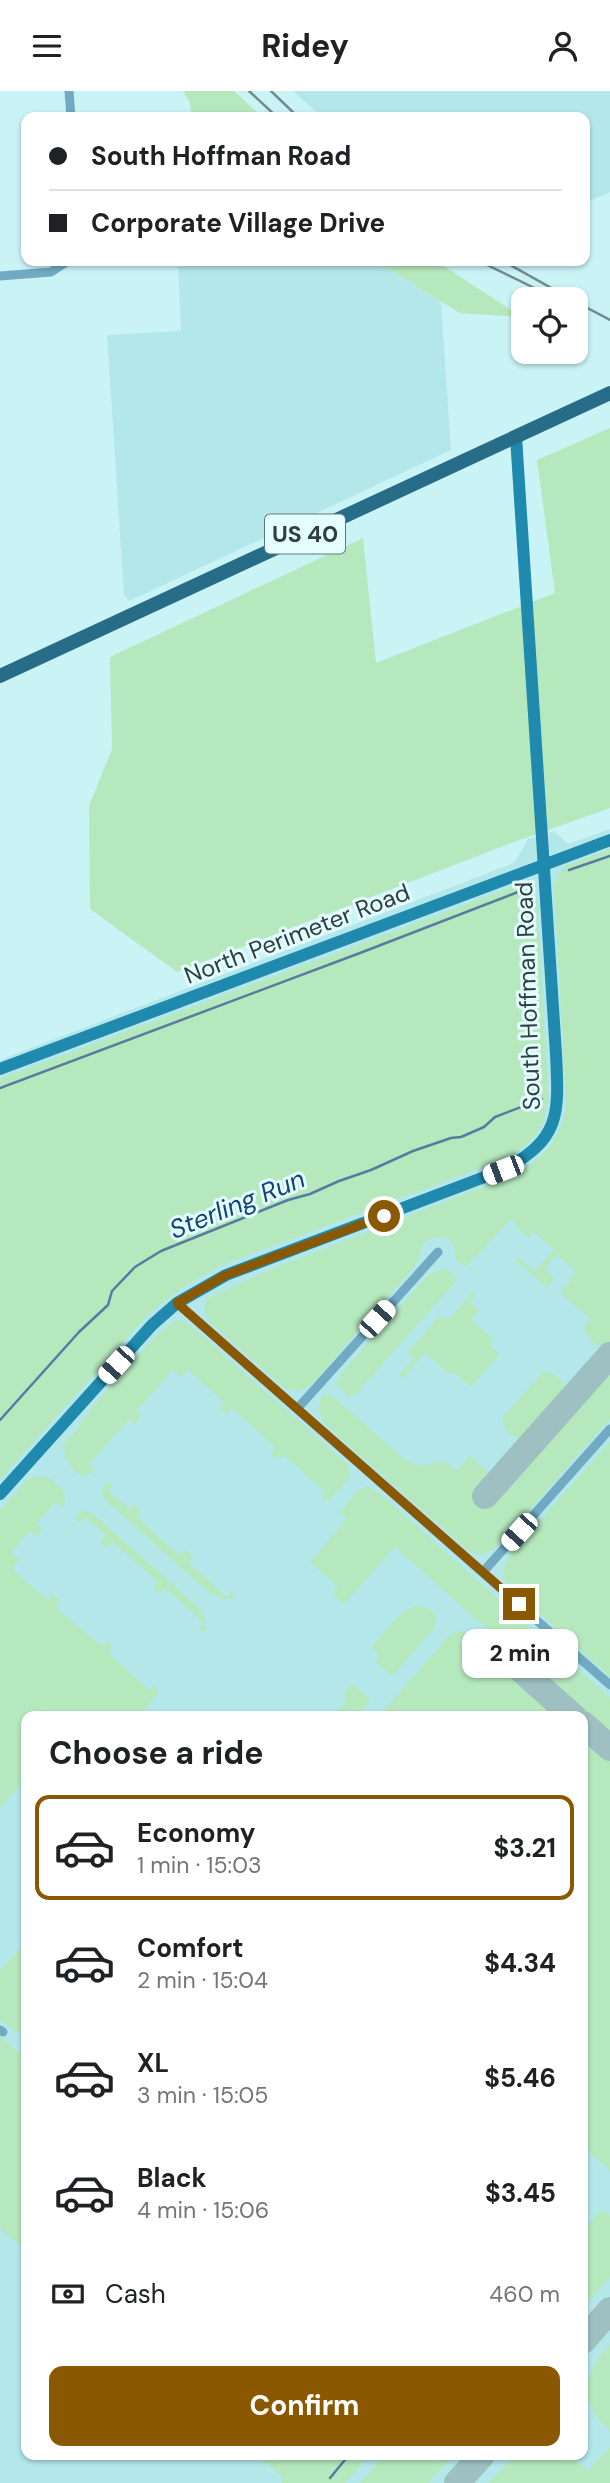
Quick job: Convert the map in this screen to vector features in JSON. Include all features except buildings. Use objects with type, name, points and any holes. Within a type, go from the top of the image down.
[{"type":"main road","name":"US 40","points":[[0,676],[610,393]]},
{"type":"street","points":[[69,91],[71,112]]},
{"type":"street","points":[[0,276],[51,272],[60,266]]},
{"type":"street","name":"South Hoffman Road","points":[[0,1494],[152,1325],[177,1303],[226,1275],[503,1170],[535,1151],[550,1130],[558,1104],[516,437]]},
{"type":"street","name":"North Perimeter Road","points":[[0,1069],[610,840]]},
{"type":"street","points":[[297,1409],[438,1252]]},
{"type":"street","points":[[177,1303],[610,1685]]},
{"type":"street","points":[[483,1572],[610,1429]]},
{"type":"shaded area","points":[[293,91],[610,91],[610,192],[590,201],[590,112],[316,112]]},
{"type":"shaded area","points":[[178,266],[383,266],[441,302],[451,450],[129,601],[124,595],[107,335],[181,331]]},
{"type":"shaded area","points":[[610,829],[610,2483],[0,2483],[0,1060],[514,863],[528,839],[554,831],[568,844]]},
{"type":"green space","points":[[183,91],[234,91],[257,112],[191,112],[190,103]]},
{"type":"green space","points":[[383,266],[444,266],[511,310],[511,316],[460,313]]},
{"type":"green space","points":[[610,428],[610,808],[506,845],[177,972],[90,909],[89,806],[112,749],[110,657],[363,538],[376,663],[555,593],[537,460]]},
{"type":"green space","points":[[610,849],[610,1344],[606,1348],[591,1341],[584,1326],[590,1319],[560,1292],[575,1271],[557,1255],[545,1268],[555,1278],[547,1288],[515,1260],[518,1257],[535,1271],[554,1250],[534,1232],[528,1238],[515,1225],[517,1222],[513,1219],[466,1267],[456,1260],[455,1247],[450,1240],[438,1237],[426,1241],[416,1265],[312,1384],[299,1391],[285,1388],[211,1323],[204,1311],[206,1299],[257,1275],[513,1175],[541,1156],[554,1140],[566,1108],[554,884],[565,866]]},
{"type":"green space","points":[[518,885],[532,890],[537,899],[548,1094],[545,1115],[531,1140],[507,1158],[232,1261],[184,1287],[142,1321],[0,1479],[0,1079]]},
{"type":"green space","points":[[444,1269],[453,1274],[456,1281],[355,1395],[347,1396],[337,1384],[340,1375],[426,1277]]},
{"type":"green space","points":[[474,1291],[476,1295],[470,1302],[480,1311],[471,1319],[493,1339],[490,1345],[500,1355],[471,1387],[454,1372],[451,1375],[425,1353],[403,1378],[399,1375],[413,1360],[408,1352],[440,1315],[448,1320]]},
{"type":"green space","points":[[175,1320],[183,1321],[193,1328],[348,1465],[349,1477],[330,1500],[322,1499],[325,1492],[284,1455],[278,1460],[271,1454],[276,1448],[232,1408],[226,1414],[219,1408],[224,1402],[188,1370],[182,1377],[173,1370],[136,1411],[141,1417],[135,1424],[129,1419],[89,1464],[95,1470],[87,1475],[79,1474],[71,1466],[64,1452],[69,1436],[71,1437],[106,1390],[133,1360]]},
{"type":"green space","points":[[610,1367],[610,1419],[498,1546],[482,1554],[467,1549],[324,1423],[318,1410],[321,1397],[331,1395],[404,1459],[419,1466],[445,1461],[456,1471],[470,1456],[493,1476],[478,1493],[489,1504]]},
{"type":"green space","points":[[543,1372],[559,1378],[567,1394],[526,1440],[513,1436],[507,1432],[502,1418]]},
{"type":"green space","points":[[610,1442],[610,1677],[509,1586],[504,1572],[505,1563],[514,1550]]},
{"type":"green space","points":[[41,1476],[49,1478],[64,1491],[65,1504],[62,1507],[55,1502],[37,1523],[43,1529],[36,1536],[30,1531],[11,1552],[19,1560],[12,1569],[48,1600],[53,1595],[60,1600],[55,1607],[101,1646],[106,1641],[113,1647],[108,1653],[149,1690],[155,1685],[158,1694],[143,1711],[21,1711],[21,1784],[0,1808],[0,1511],[27,1479]]},
{"type":"green space","points":[[106,1481],[113,1485],[108,1491],[129,1509],[134,1504],[141,1510],[136,1516],[180,1556],[186,1550],[193,1557],[188,1563],[227,1597],[233,1591],[235,1598],[223,1599],[211,1594],[106,1501],[101,1491]]},
{"type":"green space","points":[[367,1486],[378,1492],[610,1698],[610,1738],[588,1718],[588,1711],[580,1711],[395,1547],[344,1604],[332,1594],[338,1587],[310,1562],[347,1519],[340,1512],[358,1490]]},
{"type":"green space","points":[[81,1511],[92,1513],[198,1607],[204,1615],[206,1630],[203,1632],[199,1629],[204,1623],[165,1588],[160,1594],[153,1588],[158,1582],[113,1542],[107,1548],[100,1541],[106,1536],[85,1517],[79,1523],[75,1516]]},
{"type":"green space","points":[[418,1606],[433,1613],[436,1619],[435,1628],[392,1676],[375,1662],[380,1655],[371,1648],[398,1617]]},
{"type":"green space","points":[[459,1630],[473,1638],[555,1711],[383,1711],[450,1635]]},
{"type":"green space","points":[[352,1684],[371,1700],[361,1711],[338,1711],[346,1701],[343,1695]]},
{"type":"green space","points":[[588,1740],[610,1760],[610,2171],[588,2151]]},
{"type":"green space","points":[[21,1948],[21,2035],[0,2020],[0,1971]]},
{"type":"green space","points":[[0,2036],[21,2055],[21,2247],[0,2228]]},
{"type":"green space","points":[[602,2209],[610,2216],[610,2277],[588,2301],[588,2225]]},
{"type":"green space","points":[[610,2344],[610,2431],[592,2409],[588,2388],[594,2366]]},
{"type":"green space","points":[[610,2447],[610,2483],[488,2483],[511,2460],[574,2460],[588,2471]]},
{"type":"green space","points":[[263,2460],[366,2460],[345,2483],[282,2483],[283,2478]]},
{"type":"green space","points":[[381,2460],[449,2460],[428,2483],[360,2483]]},
{"type":"waterway","points":[[569,870],[610,856]]},
{"type":"waterway","points":[[0,1088],[518,892]]},
{"type":"waterway","name":"Sterling Run","points":[[0,1420],[79,1332],[108,1305],[112,1291],[135,1267],[161,1251],[371,1170],[413,1151],[461,1137],[484,1127],[495,1117],[542,1099]]},
{"type":"waterway","points":[[330,2478],[345,2460]]},
{"type":"taxiway","points":[[485,1496],[610,1355]]},
{"type":"taxiway","points":[[503,1654],[567,1711]]},
{"type":"taxiway","points":[[588,1728],[610,1748]]},
{"type":"taxiway","points":[[588,2335],[610,2310]]},
{"type":"taxiway","points":[[457,2483],[478,2460]]},
{"type":"railway","points":[[249,91],[272,112]]},
{"type":"railway","points":[[271,91],[293,112]]},
{"type":"railway","points":[[489,266],[532,287]]},
{"type":"railway","points":[[512,266],[550,287]]},
{"type":"railway","points":[[588,308],[610,320]]},
{"type":"route","points":[[384,1216],[226,1275],[177,1303],[519,1604]]}]
